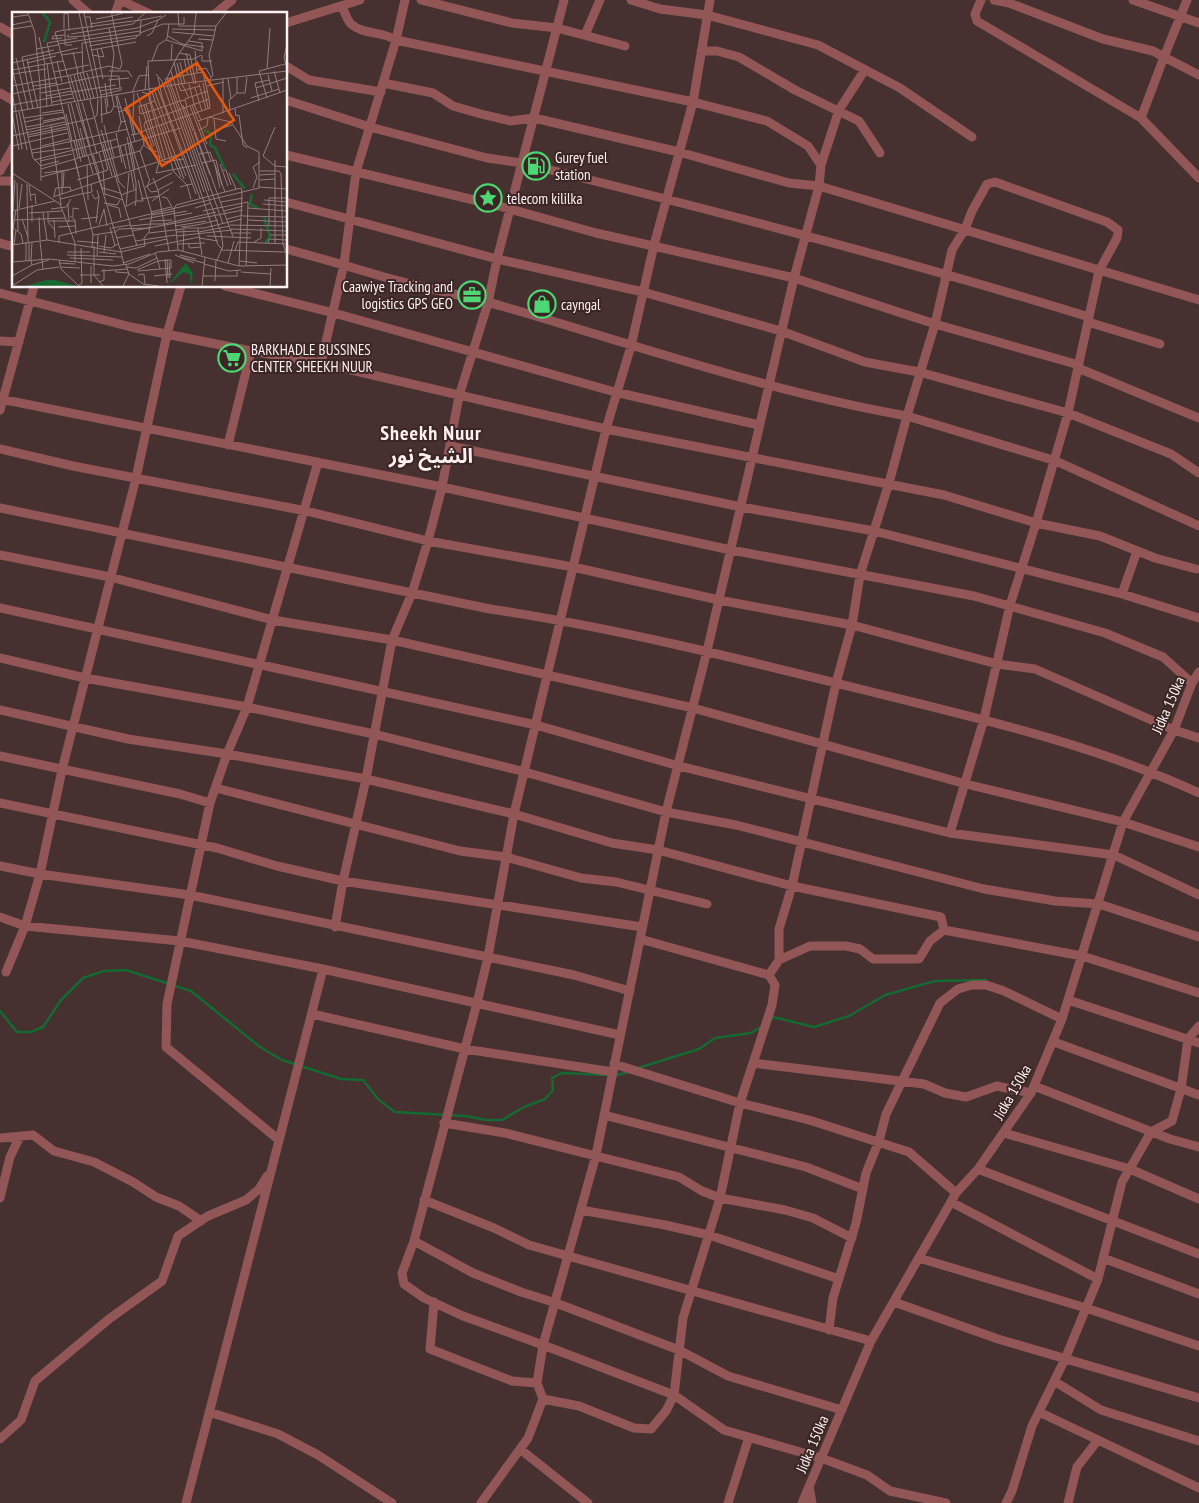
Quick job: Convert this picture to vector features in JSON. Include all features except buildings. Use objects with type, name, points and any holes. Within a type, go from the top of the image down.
[{"type":"street","points":[[73,0],[87,12]]},
{"type":"street","points":[[116,12],[120,0],[146,12]]},
{"type":"street","points":[[218,12],[232,0]]},
{"type":"street","points":[[288,22],[360,0]]},
{"type":"street","points":[[321,362],[344,264],[356,172],[396,40],[406,0]]},
{"type":"street","points":[[421,0],[512,23],[557,28],[625,46]]},
{"type":"street","points":[[335,927],[355,823],[366,779],[392,640],[412,593],[428,541],[442,487],[460,396],[488,303],[497,259],[564,0]]},
{"type":"street","points":[[585,35],[600,0]]},
{"type":"street","points":[[631,0],[660,10],[707,15],[818,45],[856,63],[864,71],[920,100],[972,138]]},
{"type":"street","points":[[710,0],[693,102],[654,244],[631,346],[615,392],[561,620],[546,675],[514,814],[478,1003],[444,1123],[414,1240],[402,1273],[404,1284],[418,1295],[463,1316],[674,1395],[724,1430],[821,1458],[867,1474],[890,1491],[946,1503]]},
{"type":"street","points":[[981,0],[975,14],[977,21],[1141,118],[1199,178]]},
{"type":"street","points":[[994,0],[1009,3],[1103,39],[1153,51],[1199,75]]},
{"type":"street","points":[[1135,0],[1199,23]]},
{"type":"street","points":[[1141,118],[1187,0]]},
{"type":"street","points":[[342,6],[351,23],[361,29],[388,35],[396,40],[693,102],[767,121],[808,146],[822,165]]},
{"type":"street","points":[[0,27],[12,34]]},
{"type":"street","points":[[701,52],[717,51],[739,57],[795,90],[859,121],[880,152]]},
{"type":"street","points":[[288,67],[309,80],[433,94],[453,106],[481,114],[510,120],[534,118],[679,152],[789,183],[819,186],[1199,300]]},
{"type":"street","points":[[481,1503],[528,1438],[543,1399],[538,1383],[543,1345],[596,1155],[666,812],[707,651],[781,331],[819,186],[822,165],[839,110],[864,71]]},
{"type":"street","points":[[0,92],[12,100]]},
{"type":"street","points":[[288,101],[370,127],[487,158],[522,164],[667,199],[946,273],[1160,344]]},
{"type":"street","points":[[0,171],[12,150]]},
{"type":"street","points":[[288,155],[510,209],[596,233],[654,244],[794,278],[935,324],[1078,366],[1199,418]]},
{"type":"street","points":[[779,960],[779,929],[792,886],[836,683],[852,625],[860,575],[889,483],[919,372],[935,324],[952,250],[965,229],[983,190],[987,184],[995,182],[1114,225],[1118,230],[1117,238],[1099,271],[1056,461],[1010,605],[984,720],[950,833]]},
{"type":"street","points":[[288,203],[497,259],[643,292],[781,331],[865,362],[919,372],[1068,413],[1171,454],[1199,473]]},
{"type":"street","points":[[288,250],[381,276],[488,303],[768,385],[856,407],[907,416],[1056,461],[1199,526]]},
{"type":"street","points":[[0,410],[34,288]]},
{"type":"street","points":[[6,972],[25,926],[40,874],[62,770],[120,533],[136,478],[167,334],[180,288]]},
{"type":"street","points":[[233,288],[334,313],[615,392],[759,425]]},
{"type":"street","points":[[0,293],[167,334],[251,351],[321,362],[606,429],[944,495],[1036,524],[1100,536],[1137,551],[1196,569]]},
{"type":"street","points":[[0,340],[19,342]]},
{"type":"street","points":[[228,445],[251,351]]},
{"type":"street","points":[[2,399],[147,430],[442,487],[731,550],[974,596],[1105,633],[1162,657],[1192,683]]},
{"type":"street","points":[[450,446],[741,507],[874,531],[1122,594],[1199,618]]},
{"type":"street","points":[[0,449],[306,511],[428,541],[573,567],[719,600],[852,625],[997,664],[1035,669],[1174,730],[1199,738]]},
{"type":"street","points":[[279,1140],[166,1047],[167,1004],[210,803],[227,754],[247,707],[287,568],[306,511],[318,462]]},
{"type":"street","points":[[0,508],[287,568],[561,620],[707,651],[984,720],[1150,770],[1199,793]]},
{"type":"street","points":[[1122,594],[1137,551]]},
{"type":"street","points":[[0,555],[110,577],[273,620],[392,640],[693,708],[966,784],[1123,822],[1199,847]]},
{"type":"street","points":[[0,608],[97,628],[381,693],[536,725],[679,766],[950,833],[1114,855],[1199,895]]},
{"type":"street","points":[[0,658],[85,678],[247,707],[374,734],[525,772],[666,812],[736,825],[984,889],[1055,901],[1099,904],[1199,937]]},
{"type":"street","name":"Jidka 150ka","points":[[802,1503],[872,1341],[956,1193],[978,1169],[1032,1090],[1054,1042],[1062,1019],[1123,822],[1150,770],[1174,730],[1192,683],[1199,672]]},
{"type":"street","points":[[0,710],[128,739],[227,754],[366,779],[514,814],[612,843],[658,850],[792,886],[941,917],[944,930]]},
{"type":"street","points":[[0,756],[180,794],[210,803]]},
{"type":"street","points":[[216,788],[460,851],[506,857],[581,878],[616,882],[707,904]]},
{"type":"street","points":[[0,803],[200,845],[343,881],[497,903],[642,927]]},
{"type":"street","points":[[0,866],[40,874],[190,895],[335,927],[574,975],[630,991]]},
{"type":"street","points":[[0,917],[25,926],[180,941],[323,969],[620,1035]]},
{"type":"street","points":[[768,975],[779,960],[810,946],[846,946],[860,949],[873,959],[920,959],[930,941],[944,930],[1082,956],[1199,993]]},
{"type":"street","points":[[543,1399],[579,1406],[634,1428],[651,1430],[666,1411],[674,1395],[678,1350],[690,1291],[720,1198],[740,1103],[772,1005],[775,985],[768,975],[640,939]]},
{"type":"street","points":[[186,1503],[323,969]]},
{"type":"street","points":[[829,1330],[833,1298],[852,1238],[866,1173],[879,1141],[886,1114],[940,1003],[958,989],[972,985],[986,985],[1004,991],[1062,1019]]},
{"type":"street","points":[[1068,1000],[1199,1043]]},
{"type":"street","points":[[312,1014],[465,1049],[613,1068],[809,1120],[909,1152],[956,1193]]},
{"type":"street","points":[[1006,1503],[1012,1491],[1032,1426],[1065,1359],[1098,1279],[1122,1182],[1151,1132],[1172,1121],[1181,1089],[1188,1039],[1199,1026]]},
{"type":"street","points":[[1054,1042],[1199,1095]]},
{"type":"street","points":[[753,1063],[900,1083],[924,1084],[945,1093],[966,1098],[997,1086],[1032,1090],[1199,1147]]},
{"type":"street","points":[[604,1115],[806,1166],[863,1189]]},
{"type":"street","points":[[444,1123],[505,1133],[679,1177],[702,1191],[720,1198],[785,1210],[814,1218],[852,1238]]},
{"type":"street","points":[[1004,1133],[1130,1169],[1199,1199]]},
{"type":"street","points":[[0,1138],[33,1135],[54,1151],[94,1162],[133,1182],[156,1197],[179,1206],[200,1221]]},
{"type":"street","points":[[0,1198],[10,1157],[20,1136]]},
{"type":"street","points":[[0,1438],[21,1420],[35,1381],[109,1319],[162,1281],[178,1236],[200,1221],[246,1200],[259,1189],[272,1167]]},
{"type":"street","points":[[978,1169],[1199,1254]]},
{"type":"street","points":[[424,1200],[494,1228],[529,1245],[872,1341]]},
{"type":"street","points":[[951,1202],[1098,1279]]},
{"type":"street","points":[[581,1210],[665,1225],[709,1236],[839,1279]]},
{"type":"street","points":[[414,1240],[473,1273],[678,1350],[728,1376],[842,1410]]},
{"type":"street","points":[[919,1258],[1086,1308],[1199,1346]]},
{"type":"street","points":[[1103,1258],[1199,1294]]},
{"type":"street","points":[[434,1302],[430,1349],[512,1381],[538,1383]]},
{"type":"street","points":[[894,1302],[998,1340],[1199,1398]]},
{"type":"street","points":[[1054,1381],[1102,1410],[1199,1441]]},
{"type":"street","points":[[209,1412],[278,1434],[318,1455],[391,1503]]},
{"type":"street","points":[[1039,1412],[1199,1488]]},
{"type":"street","points":[[728,1503],[749,1437]]},
{"type":"street","points":[[1068,1503],[1078,1467],[1098,1440]]},
{"type":"street","points":[[520,1449],[588,1503]]},
{"type":"street","points":[[809,1486],[812,1503]]},
{"type":"waterway","points":[[0,1011],[17,1032],[31,1032],[43,1027],[61,1000],[83,978],[104,971],[126,970],[191,991],[260,1047],[282,1060],[341,1079],[363,1080],[379,1100],[395,1112],[502,1120],[524,1107],[545,1099],[553,1090],[552,1078],[562,1073],[606,1075]]},
{"type":"waterway","points":[[770,1021],[773,1017],[814,1027],[849,1016],[885,995],[935,981],[986,980]]},
{"type":"waterway","points":[[638,1068],[699,1049],[715,1038],[751,1033],[761,1027]]},
{"type":"waterway","points":[[614,1076],[628,1072]]},
{"type":"place","name":"Gurey fuel station","points":[[536,166]]},
{"type":"place","name":"telecom kililka","points":[[488,198]]},
{"type":"place","name":"Caawiye Tracking and logistics GPS GEO","points":[[472,295]]},
{"type":"place","name":"cayngal","points":[[542,304]]},
{"type":"place","name":"BARKHADLE BUSSINES CENTER SHEEKH NUUR","points":[[232,358]]},
{"type":"district","name":"Sheekh Nuur الشيخ نور","points":[[431,444]]}]
